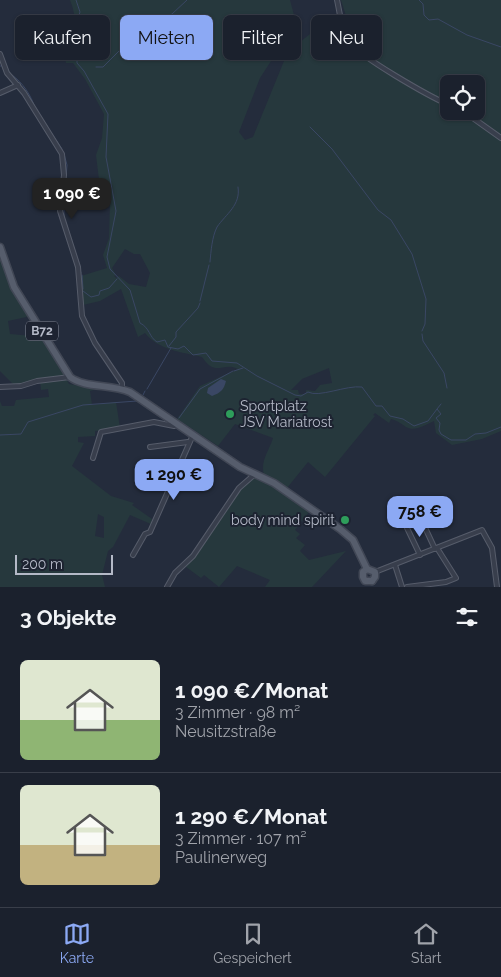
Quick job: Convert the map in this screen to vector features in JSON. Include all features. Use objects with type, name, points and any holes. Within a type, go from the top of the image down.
[{"type":"main road","name":"B72","points":[[0,247],[14,287],[70,377]]},
{"type":"main road","points":[[70,377],[80,382],[122,388],[255,474],[285,490],[348,535],[359,550],[367,569],[375,572],[376,576],[373,584],[367,582],[362,577],[363,572],[367,569]]},
{"type":"street","points":[[337,0],[342,23],[351,44],[396,76],[440,100]]},
{"type":"street","points":[[0,54],[5,69],[18,85],[62,154],[64,175],[60,211],[78,267],[82,316],[95,343],[120,381],[122,388]]},
{"type":"street","points":[[0,93],[18,85]]},
{"type":"street","points":[[476,120],[501,138]]},
{"type":"street","points":[[0,387],[21,386],[38,381],[70,377]]},
{"type":"street","points":[[92,458],[101,432],[154,422],[174,426],[178,424]]},
{"type":"street","points":[[133,555],[145,534],[150,532],[193,434]]},
{"type":"street","points":[[150,447],[188,442]]},
{"type":"street","points":[[167,587],[175,573],[193,556],[238,488],[255,474]]},
{"type":"street","points":[[407,587],[446,582],[456,578],[436,549],[421,519]]},
{"type":"street","points":[[407,528],[420,555]]},
{"type":"street","points":[[375,572],[482,530],[492,548],[497,587]]},
{"type":"street","points":[[395,565],[402,587]]},
{"type":"shaded area","points":[[70,0],[290,0],[294,15],[223,15],[223,60],[272,60],[260,78],[239,132],[245,140],[253,137],[284,61],[301,60],[301,41],[311,33],[311,60],[382,60],[382,15],[346,15],[341,0],[501,0],[501,431],[482,439],[452,445],[436,433],[434,421],[413,429],[391,419],[389,423],[375,413],[373,415],[375,416],[325,477],[308,462],[287,488],[264,475],[263,465],[273,438],[235,424],[218,446],[177,419],[200,386],[238,369],[233,367],[211,367],[202,357],[163,347],[150,339],[145,333],[138,337],[121,289],[100,301],[83,305],[81,276],[107,268],[103,255],[109,238],[110,202],[99,180],[96,155],[102,138],[104,114],[85,79],[73,63],[66,63],[66,60],[110,60],[110,15],[74,14]],"holes":[[[125,249],[134,254],[140,254],[150,273],[146,287],[129,284],[119,276],[116,278],[114,276],[116,275],[112,268]],[[329,368],[332,383],[320,385],[315,391],[306,390],[306,394],[299,394],[298,390],[291,390],[302,379]]]},
{"type":"shaded area","points":[[0,252],[31,316],[8,321],[10,334],[43,337],[69,384],[97,389],[90,391],[92,405],[116,402],[120,428],[95,431],[95,436],[78,437],[78,442],[84,443],[72,466],[111,496],[134,503],[132,505],[152,519],[151,524],[130,515],[113,547],[108,551],[102,575],[105,587],[0,587],[0,401],[2,406],[14,406],[16,400],[49,397],[48,389],[41,390],[40,379],[14,385],[0,371]],"holes":[[[98,514],[104,517],[104,538],[95,536]]]},
{"type":"shaded area","points":[[251,476],[275,487],[309,512],[295,530],[300,534],[296,538],[305,545],[300,551],[309,560],[346,551],[312,587],[265,587],[270,580],[237,566],[219,587],[204,575],[201,578],[182,564],[192,553],[240,483]]},
{"type":"water","points":[[221,379],[226,381],[221,391],[212,396],[207,393],[208,388]]},
{"type":"waterway","points":[[76,0],[80,12],[78,18],[84,23],[74,49],[77,63],[84,71],[108,114],[106,157],[116,211],[107,257],[110,269],[130,290],[140,323],[146,327],[154,340],[157,342],[165,340],[168,347],[178,349],[184,346],[193,355],[206,353],[212,361],[237,363],[257,376],[295,395],[301,396],[308,392],[326,393],[362,387],[376,406],[382,406],[390,416],[403,419],[414,426],[428,421],[437,409],[441,414],[436,418],[440,423],[439,430],[441,434],[451,440],[466,440],[475,434],[486,433],[501,427]]},
{"type":"waterway","points":[[96,67],[103,67],[136,34],[172,14],[187,0]]},
{"type":"waterway","points":[[419,0],[423,4],[424,15],[429,20],[438,19],[467,35],[501,47]]},
{"type":"waterway","points":[[12,75],[26,90],[35,108]]},
{"type":"waterway","points":[[310,127],[332,149],[378,210],[391,220],[412,254],[426,299],[425,324],[422,331]]},
{"type":"waterway","points":[[48,128],[62,149]]},
{"type":"waterway","points":[[64,154],[67,165],[65,190]]},
{"type":"waterway","points":[[210,262],[215,231],[235,204],[238,187]]},
{"type":"waterway","points":[[64,193],[64,217]]},
{"type":"waterway","points":[[68,230],[81,273]]},
{"type":"waterway","points":[[200,301],[209,265]]},
{"type":"waterway","points":[[82,275],[83,289]]},
{"type":"waterway","points":[[83,291],[91,297],[99,295],[100,291],[109,288],[117,279]]},
{"type":"waterway","points":[[169,346],[176,337],[176,332],[198,308],[200,303]]},
{"type":"waterway","points":[[422,334],[423,341],[444,373],[447,388]]},
{"type":"waterway","points":[[147,389],[171,348]]},
{"type":"waterway","points":[[234,371],[243,368]]},
{"type":"waterway","points":[[179,418],[200,389],[233,371]]},
{"type":"waterway","points":[[143,395],[145,391]]},
{"type":"waterway","points":[[0,435],[21,434],[28,422],[83,405],[137,401]]},
{"type":"waterway","points":[[437,409],[441,404]]},
{"type":"place","name":"Sportplatz JSV Mariatrost","points":[[230,414]]},
{"type":"place","name":"body mind spirit","points":[[345,520]]}]
